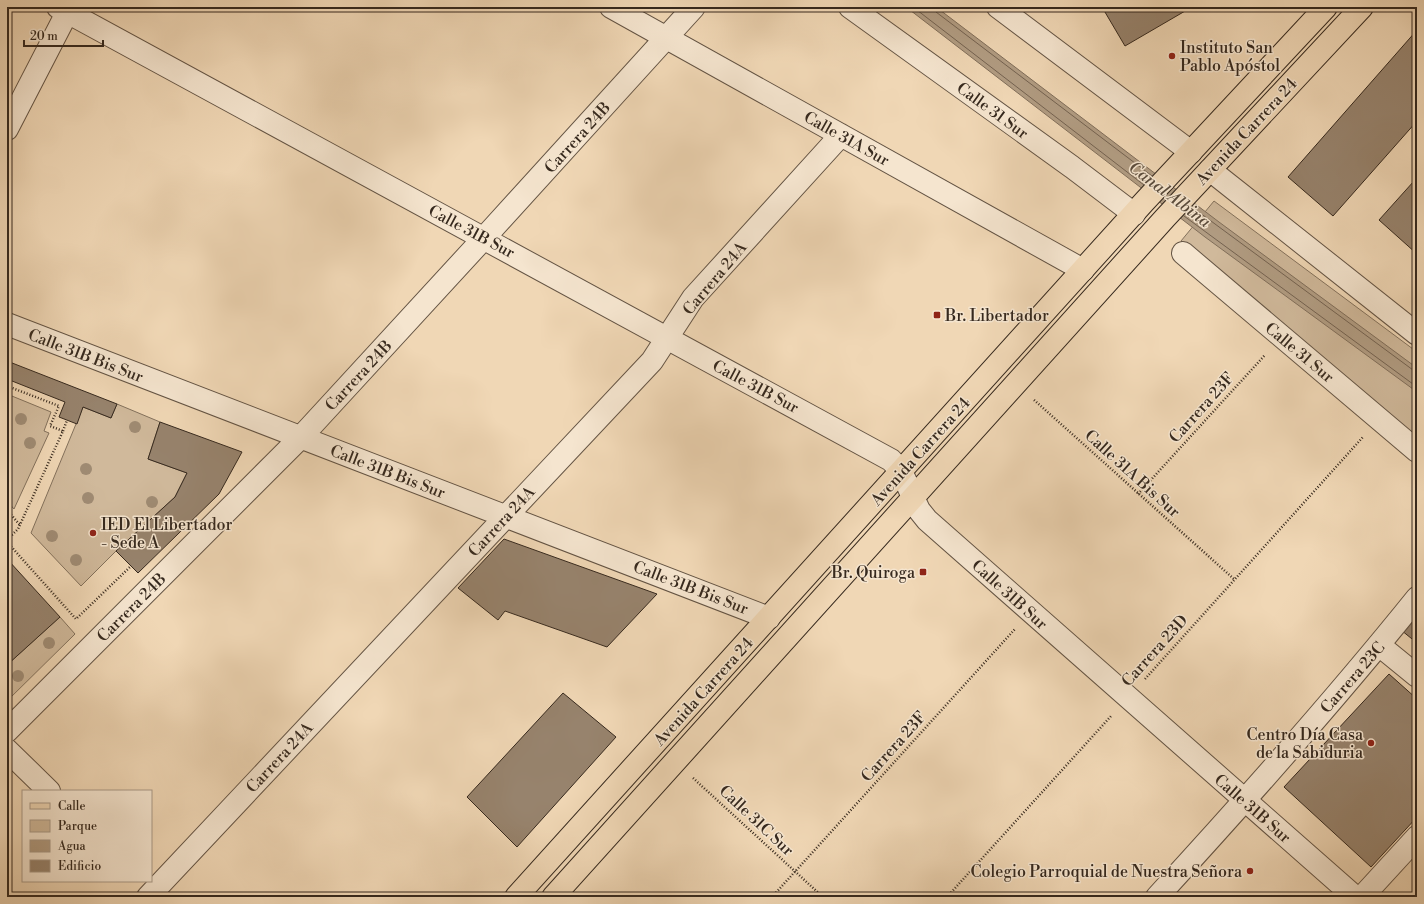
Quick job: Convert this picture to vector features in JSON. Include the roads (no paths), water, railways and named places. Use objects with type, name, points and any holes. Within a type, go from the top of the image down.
[{"type":"main road","name":"Avenida Carrera 24","points":[[516,897],[1169,175],[1326,7]]},
{"type":"main road","name":"Avenida Carrera 24","points":[[553,897],[1165,218],[1362,7]]},
{"type":"street","name":"Calle 31A Sur","points":[[612,7],[1083,270]]},
{"type":"street","name":"Carrera 24B","points":[[7,731],[301,437],[694,7]]},
{"type":"street","name":"Calle 31 Sur","points":[[850,7],[1072,167],[1139,208]]},
{"type":"street","points":[[998,7],[1191,152]]},
{"type":"street","points":[[7,129],[65,9]]},
{"type":"street","name":"Calle 31B Sur","points":[[65,9],[892,460],[902,471],[919,510],[927,520],[1355,897]]},
{"type":"street","name":"Carrera 24A","points":[[152,891],[652,361],[693,298],[841,135]]},
{"type":"street","points":[[1210,170],[1417,334]]},
{"type":"street","name":"Calle 31 Sur","points":[[1183,253],[1417,451]]},
{"type":"street","name":"Calle 31B Bis Sur","points":[[7,324],[769,618]]},
{"type":"street","name":"Carrera 23C","points":[[1157,897],[1245,801],[1379,645],[1417,598]]},
{"type":"street","points":[[1379,645],[1417,676]]},
{"type":"street","points":[[7,750],[48,790]]},
{"type":"street","points":[[1362,897],[1417,836]]},
{"type":"water","name":"Canal Albina","points":[[906,7],[936,7],[1219,222],[1417,368],[1417,392],[1205,237]]},
{"type":"place","name":"Instituto San Pablo Apóstol","points":[[1172,56]]},
{"type":"place","name":"Br. Libertador","points":[[937,315]]},
{"type":"place","name":"IED El Libertador - Sede A","points":[[93,533]]},
{"type":"place","name":"Br. Quiroga","points":[[923,572]]},
{"type":"place","name":"Centro Día Casa de la Sabiduria","points":[[1371,743]]},
{"type":"place","name":"Colegio Parroquial de Nuestra Señora","points":[[1250,871]]}]
